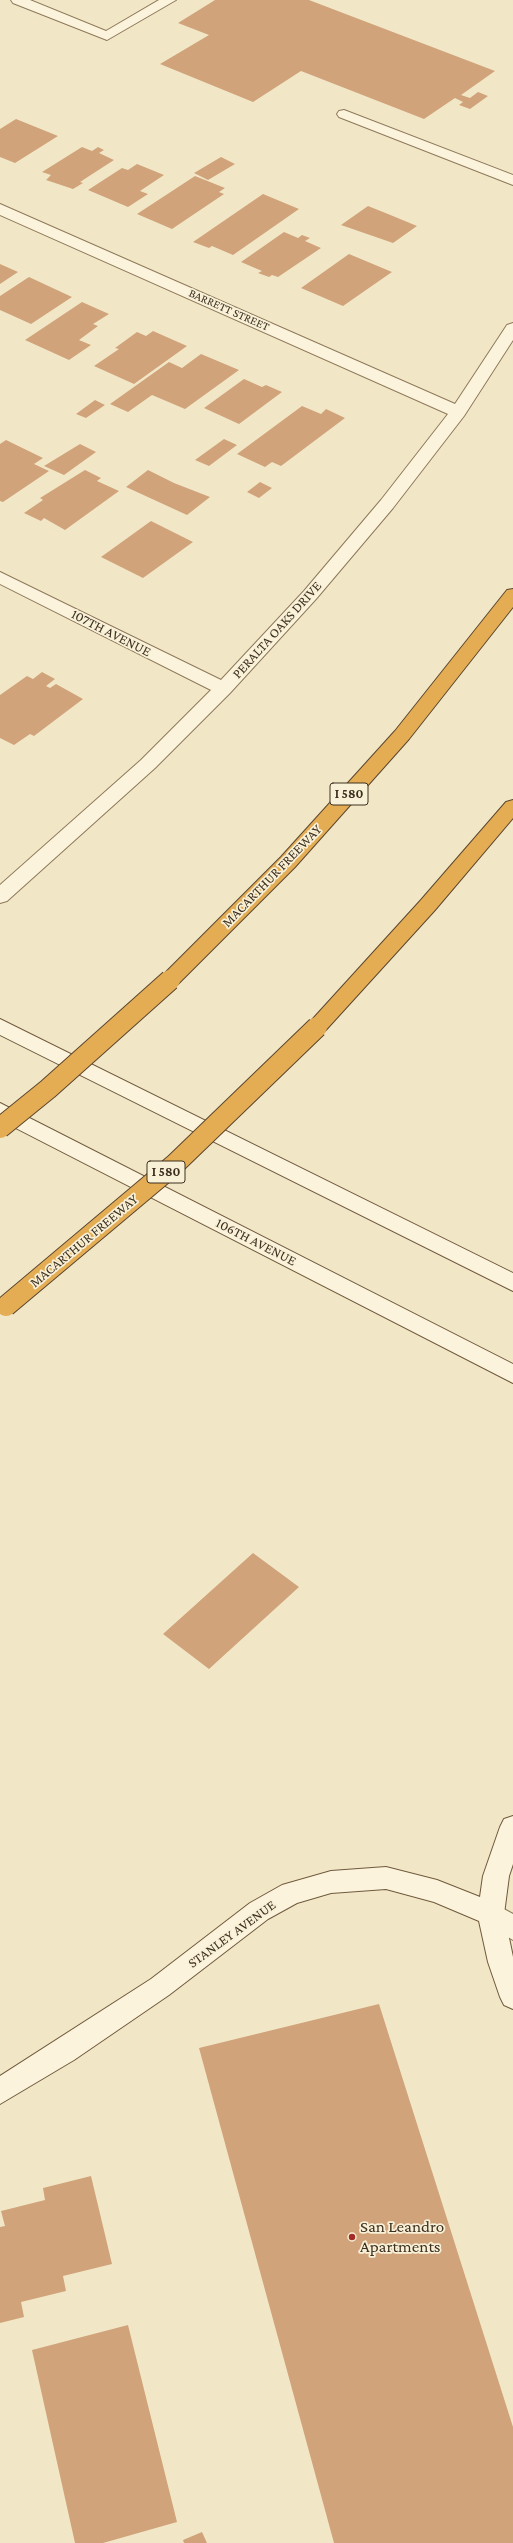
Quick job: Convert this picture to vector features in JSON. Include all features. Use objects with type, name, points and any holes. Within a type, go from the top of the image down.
[{"type":"highway","name":"MACARTHUR FREEWAY","points":[[0,1128],[48,1089],[170,980],[288,862],[397,741],[489,627],[513,594]]},
{"type":"highway","name":"MACARTHUR FREEWAY","points":[[3,1309],[176,1164],[317,1027],[428,905],[513,806]]},
{"type":"street","points":[[18,0],[108,36],[162,1]]},
{"type":"street","points":[[344,114],[513,180]]},
{"type":"street","name":"BARRETT STREET","points":[[0,209],[458,412]]},
{"type":"street","name":"PERALTA OAKS DRIVE","points":[[0,896],[148,764],[223,689],[310,595],[387,504],[458,412],[513,328]]},
{"type":"street","name":"107TH AVENUE","points":[[0,577],[223,689]]},
{"type":"street","points":[[0,1026],[513,1283]]},
{"type":"street","name":"106TH AVENUE","points":[[0,1111],[513,1374]]},
{"type":"street","points":[[513,1827],[496,1876],[491,1914],[501,1962],[513,1998]]},
{"type":"street","name":"STANLEY AVENUE","points":[[0,2091],[65,2052],[141,2000],[258,1911],[291,1893],[331,1882],[386,1878],[437,1891],[491,1914],[513,1928]]},
{"type":"building","points":[[215,0],[309,0],[495,71],[461,95],[470,98],[478,92],[488,96],[470,109],[459,105],[463,102],[455,98],[424,119],[301,71],[253,102],[160,64],[209,35],[178,23]]},
{"type":"building","points":[[16,119],[58,136],[15,163],[0,157],[0,129]]},
{"type":"building","points":[[82,147],[92,151],[98,147],[104,150],[99,153],[114,160],[80,182],[83,183],[73,189],[46,180],[51,175],[42,172]]},
{"type":"building","points":[[221,157],[235,164],[208,180],[194,173]]},
{"type":"building","points":[[137,164],[164,175],[140,191],[148,194],[128,207],[88,190],[122,168],[128,170]]},
{"type":"building","points":[[195,176],[225,188],[219,192],[224,194],[172,229],[137,214]]},
{"type":"building","points":[[263,194],[299,209],[233,255],[212,246],[209,248],[193,242]]},
{"type":"building","points":[[368,206],[417,226],[393,243],[341,225]]},
{"type":"building","points":[[284,232],[298,238],[302,235],[310,238],[305,241],[321,248],[278,277],[272,275],[269,277],[258,273],[262,271],[241,262]]},
{"type":"building","points":[[349,254],[392,272],[343,306],[301,288]]},
{"type":"building","points":[[0,264],[18,272],[0,284]]},
{"type":"building","points":[[29,277],[72,297],[31,324],[0,310],[0,296]]},
{"type":"building","points":[[82,302],[109,314],[93,324],[98,326],[79,340],[91,345],[69,360],[25,340]]},
{"type":"building","points":[[153,331],[187,346],[134,384],[94,366],[119,349],[115,348],[137,332],[146,336]]},
{"type":"building","points":[[201,354],[239,370],[185,409],[152,395],[128,412],[110,404],[169,362],[182,368]]},
{"type":"building","points":[[244,379],[262,387],[266,385],[282,392],[239,424],[204,408]]},
{"type":"building","points":[[95,400],[105,405],[86,418],[76,414]]},
{"type":"building","points":[[302,406],[321,414],[326,409],[345,418],[281,466],[272,462],[265,467],[237,454]]},
{"type":"building","points":[[224,439],[237,445],[209,466],[195,460]]},
{"type":"building","points":[[6,440],[43,458],[34,464],[49,471],[3,502],[0,501],[0,444]]},
{"type":"building","points":[[80,444],[96,452],[64,475],[44,466]]},
{"type":"building","points":[[85,470],[101,478],[97,481],[119,491],[65,530],[44,518],[41,521],[24,513],[43,500],[40,498]]},
{"type":"building","points":[[148,470],[174,483],[210,497],[187,515],[126,487]]},
{"type":"building","points":[[260,482],[272,488],[259,498],[247,492]]},
{"type":"building","points":[[151,521],[193,542],[143,578],[101,557]]},
{"type":"building","points":[[42,672],[55,679],[46,686],[50,688],[56,684],[83,699],[34,736],[30,734],[14,745],[0,738],[0,695],[27,676],[33,679]]},
{"type":"building","points":[[253,1553],[299,1587],[209,1669],[163,1634]]},
{"type":"building","name":"San Leandro Apartments","points":[[379,2004],[513,2427],[513,2543],[334,2543],[199,2048]]},
{"type":"building","points":[[91,2176],[112,2264],[63,2276],[66,2291],[21,2302],[24,2317],[0,2323],[0,2227],[5,2226],[1,2211],[45,2200],[43,2188]]},
{"type":"building","points":[[128,2325],[177,2522],[103,2543],[75,2543],[32,2350]]},
{"type":"building","points":[[202,2532],[207,2543],[184,2543],[183,2540]]},
{"type":"place","name":"San Leandro Apartments","points":[[352,2237]]}]
